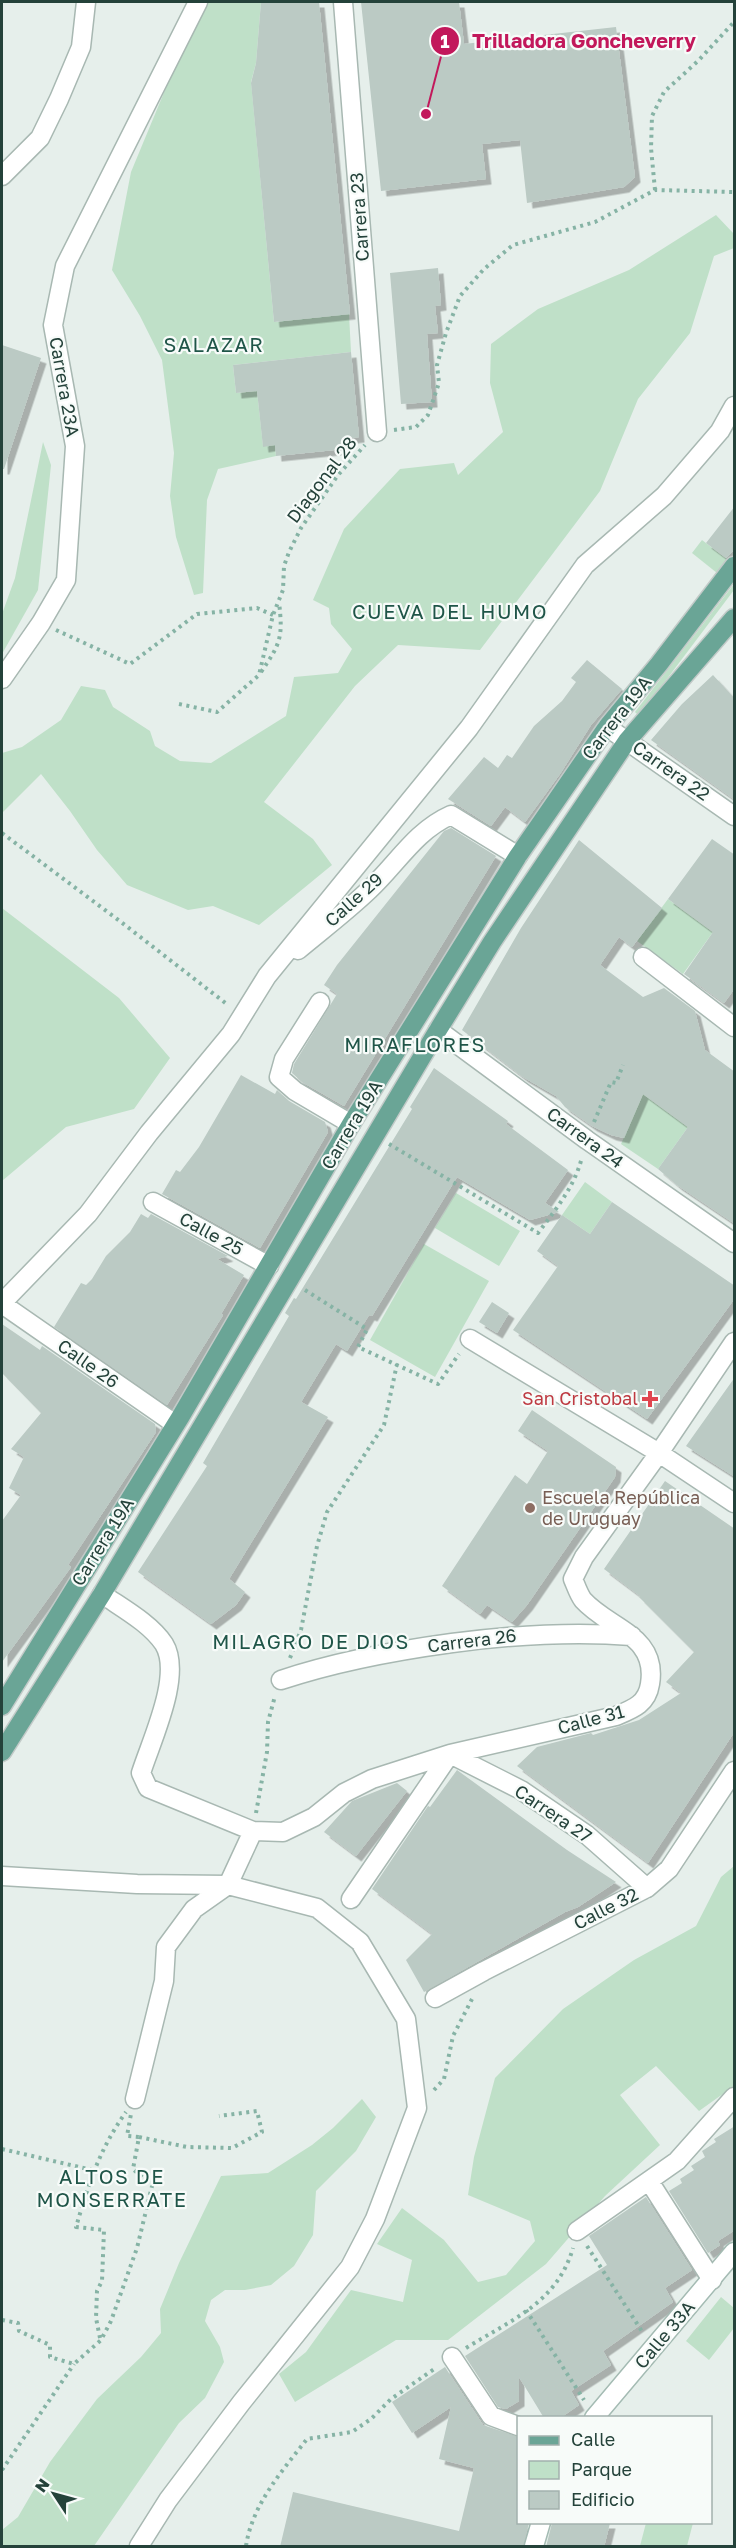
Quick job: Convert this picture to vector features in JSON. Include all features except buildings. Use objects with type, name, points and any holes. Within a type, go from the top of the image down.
[{"type":"main road","name":"Carrera 19A","points":[[2,1706],[175,1424],[351,1124],[518,856],[607,726],[659,664],[735,566]]},
{"type":"main road","name":"Carrera 19A","points":[[2,1752],[102,1594],[492,942],[627,741],[735,618]]},
{"type":"street","points":[[2,176],[40,138],[59,99],[81,46],[86,2]]},
{"type":"street","name":"Carrera 23A","points":[[2,679],[41,623],[66,580],[75,447],[53,326],[65,266],[198,2]]},
{"type":"street","name":"Carrera 23","points":[[343,2],[377,432]]},
{"type":"street","points":[[2,1303],[87,1214],[149,1132],[231,1034],[267,976],[469,728],[585,565],[664,496],[720,431],[735,406]]},
{"type":"street","points":[[713,644],[735,627]]},
{"type":"street","name":"Carrera 22","points":[[607,726],[735,816]]},
{"type":"street","name":"Calle 29","points":[[267,976],[370,889],[419,835],[438,821],[451,815],[518,856]]},
{"type":"street","points":[[643,957],[733,1023]]},
{"type":"street","points":[[320,1002],[284,1059],[279,1077],[295,1091],[351,1124]]},
{"type":"street","name":"Carrera 24","points":[[438,1030],[587,1140],[735,1243]]},
{"type":"street","name":"Calle 25","points":[[153,1202],[269,1266]]},
{"type":"street","name":"Calle 26","points":[[2,1303],[175,1424]]},
{"type":"street","points":[[470,1339],[660,1453],[735,1503]]},
{"type":"street","name":"Calle 31","points":[[253,1831],[284,1832],[314,1817],[344,1793],[372,1779],[450,1754],[616,1716],[638,1707],[649,1690],[651,1661],[647,1653],[632,1636],[582,1600],[573,1579],[584,1557],[660,1453],[735,1342]]},
{"type":"street","points":[[102,1594],[151,1629],[163,1643],[169,1655],[170,1682],[141,1773],[148,1788],[253,1831],[228,1885],[194,1909],[166,1947],[164,1981],[135,2099]]},
{"type":"street","name":"Carrera 26","points":[[281,1680],[357,1657],[514,1635],[583,1633],[632,1636]]},
{"type":"street","points":[[351,1899],[450,1754]]},
{"type":"street","name":"Carrera 27","points":[[450,1754],[521,1790],[587,1835],[647,1888]]},
{"type":"street","name":"Calle 32","points":[[435,1998],[647,1888],[669,1869],[735,1771]]},
{"type":"street","points":[[2,1876],[137,1884],[228,1885],[317,1908],[360,1942],[406,2019],[417,2108],[375,2218],[350,2267],[241,2403],[168,2500],[140,2547]]},
{"type":"street","points":[[577,2231],[677,2160],[735,2097]]},
{"type":"street","points":[[649,2181],[712,2280]]},
{"type":"street","name":"Calle 33A","points":[[596,2416],[735,2253]]},
{"type":"street","points":[[452,2357],[491,2416],[517,2425]]},
{"type":"street","points":[[534,2547],[541,2524]]},
{"type":"path","points":[[655,190],[651,148],[652,116],[664,92],[735,22]]},
{"type":"path","points":[[377,432],[416,427],[428,415],[439,382],[437,365],[460,296],[484,269],[513,245],[595,222],[655,190],[735,192]]},
{"type":"path","name":"Diagonal 28","points":[[259,675],[273,615],[283,590],[284,566],[301,528],[338,475],[377,432]]},
{"type":"path","points":[[179,704],[217,712],[259,675],[278,648],[282,627],[279,600]]},
{"type":"path","points":[[41,623],[130,664],[197,614],[257,608],[273,615]]},
{"type":"path","points":[[2,833],[121,921],[242,1017]]},
{"type":"path","points":[[374,1137],[396,1147],[538,1233],[564,1198],[578,1173],[587,1140],[611,1082],[616,1083],[623,1065]]},
{"type":"path","points":[[290,1278],[367,1329],[358,1347],[438,1384],[470,1339]]},
{"type":"path","points":[[253,1831],[267,1752],[268,1722],[273,1699],[301,1630],[317,1546],[327,1512],[384,1425],[397,1364]]},
{"type":"path","points":[[417,2108],[444,2079],[453,2036],[484,1971]]},
{"type":"path","points":[[135,2099],[127,2136],[187,2146],[232,2148],[262,2132],[257,2111],[219,2116]]},
{"type":"path","points":[[101,2340],[96,2318],[97,2291],[102,2281],[104,2230],[76,2227],[92,2170],[112,2131],[135,2099]]},
{"type":"path","points":[[2,2470],[74,2364],[101,2340],[111,2321],[137,2248],[152,2186],[133,2169],[139,2137]]},
{"type":"path","points":[[2,2149],[92,2170]]},
{"type":"path","points":[[246,2547],[248,2532],[266,2494],[307,2439],[352,2432],[371,2419],[391,2399],[542,2300],[558,2282],[572,2252],[577,2231]]},
{"type":"path","points":[[577,2231],[653,2349]]},
{"type":"path","points":[[526,2310],[594,2416]]},
{"type":"path","points":[[2,2320],[18,2323],[20,2331],[50,2345],[50,2357],[74,2364]]},
{"type":"green space","points":[[208,2],[261,2],[256,63],[251,82],[274,322],[349,314],[351,352],[233,365],[236,393],[257,391],[263,446],[275,445],[276,456],[218,469],[207,500],[203,593],[194,595],[176,537],[170,496],[174,453],[162,360],[140,316],[112,270],[131,172],[175,66]]},
{"type":"green space","points":[[716,215],[734,234],[734,248],[714,256],[690,333],[638,399],[600,491],[480,650],[398,645],[355,686],[264,802],[313,839],[332,865],[259,925],[213,906],[188,910],[127,885],[97,850],[41,774],[2,813],[2,753],[22,747],[61,720],[81,686],[105,690],[113,707],[150,731],[155,746],[180,761],[211,763],[286,716],[294,677],[338,673],[352,649],[331,624],[329,608],[313,600],[344,529],[400,469],[454,463],[458,475],[503,432],[490,383],[491,344],[538,309],[629,270]]},
{"type":"green space","points":[[43,442],[51,465],[38,590],[2,654],[2,614],[15,578]]},
{"type":"green space","points":[[702,540],[727,559],[717,573],[692,553]]},
{"type":"green space","points":[[734,584],[734,590],[639,716],[635,712]]},
{"type":"green space","points":[[668,899],[713,932],[683,974],[637,941]]},
{"type":"green space","points":[[2,908],[119,998],[170,1058],[134,1109],[66,1127],[2,1181]]},
{"type":"green space","points":[[643,1094],[688,1127],[658,1169],[621,1144]]},
{"type":"green space","points":[[585,1182],[612,1202],[590,1234],[562,1215]]},
{"type":"green space","points":[[456,1193],[520,1231],[499,1266],[435,1228]]},
{"type":"green space","points":[[424,1244],[489,1281],[435,1377],[370,1340]]},
{"type":"green space","points":[[734,1866],[734,2086],[699,2111],[656,2066],[620,2095],[660,2145],[605,2196],[546,2264],[448,2340],[396,2340],[295,2402],[279,2374],[306,2352],[351,2290],[403,2302],[412,2260],[377,2244],[402,2208],[444,2240],[478,2282],[506,2275],[535,2241],[530,2221],[468,2195],[474,2157],[495,2078],[563,2009],[634,1960],[696,1926],[721,1877]]},
{"type":"green space","points":[[362,2099],[376,2117],[356,2151],[316,2191],[313,2235],[294,2266],[271,2285],[245,2290],[225,2290],[211,2300],[205,2321],[220,2347],[224,2362],[205,2398],[179,2423],[94,2546],[2,2546],[2,2530],[18,2517],[50,2462],[97,2399],[141,2357],[161,2333],[160,2309],[179,2263],[221,2176],[268,2173],[312,2145]]},
{"type":"green space","points":[[721,2297],[734,2308],[734,2328],[709,2360],[686,2341]]},
{"type":"green space","points":[[646,2524],[693,2524],[687,2546],[640,2546]]},
{"type":"place","name":"Trilladora Goncheverry","points":[[426,114]]},
{"type":"place","name":"San Cristobal","points":[[650,1399]]},
{"type":"place","name":"Escuela República de Uruguay","points":[[530,1508]]},
{"type":"district","name":"SALAZAR","points":[[214,345]]},
{"type":"district","name":"CUEVA DEL HUMO","points":[[450,612]]},
{"type":"district","name":"MIRAFLORES","points":[[415,1045]]},
{"type":"district","name":"MILAGRO DE DIOS","points":[[311,1642]]},
{"type":"district","name":"ALTOS DE MONSERRATE","points":[[112,2188]]}]
